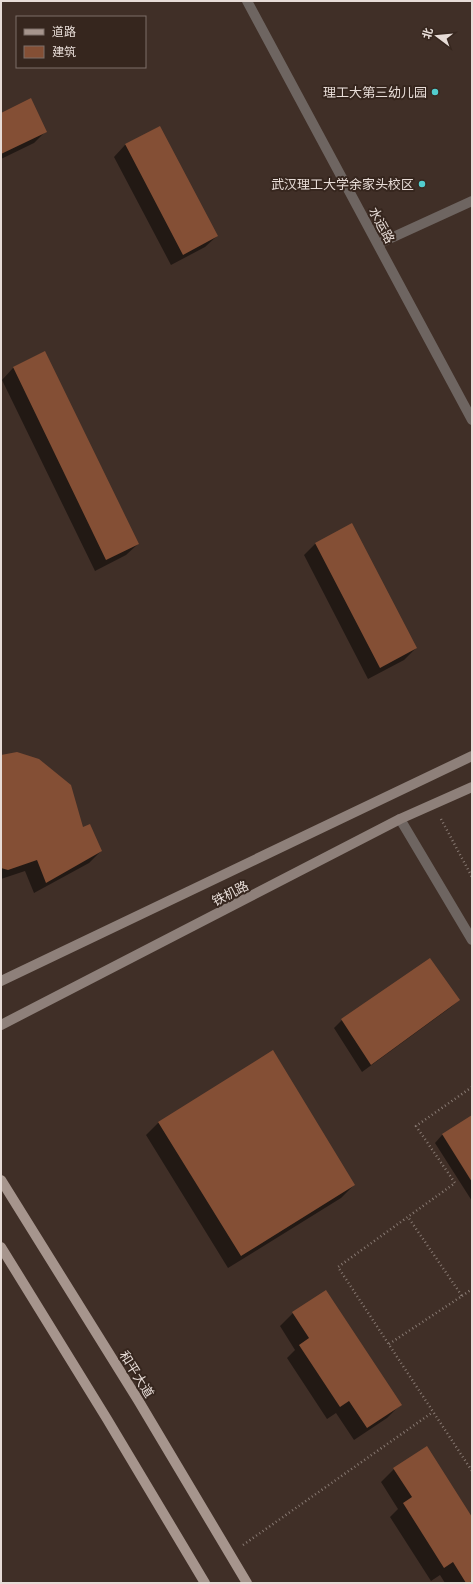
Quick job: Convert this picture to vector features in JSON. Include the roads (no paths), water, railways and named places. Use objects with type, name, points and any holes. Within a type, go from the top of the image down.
[{"type":"main road","name":"铁机路","points":[[1,981],[472,756]]},
{"type":"main road","name":"铁机路","points":[[1,1025],[400,819],[472,787]]},
{"type":"main road","name":"和平大道","points":[[1,1180],[138,1400],[247,1583]]},
{"type":"main road","points":[[1,1247],[206,1583]]},
{"type":"street","name":"水运路","points":[[247,1],[472,420]]},
{"type":"street","points":[[378,244],[472,200]]},
{"type":"street","points":[[400,819],[472,940]]},
{"type":"place","name":"理工大第三幼儿园","points":[[435,92]]},
{"type":"place","name":"武汉理工大学余家头校区","points":[[422,184]]}]
